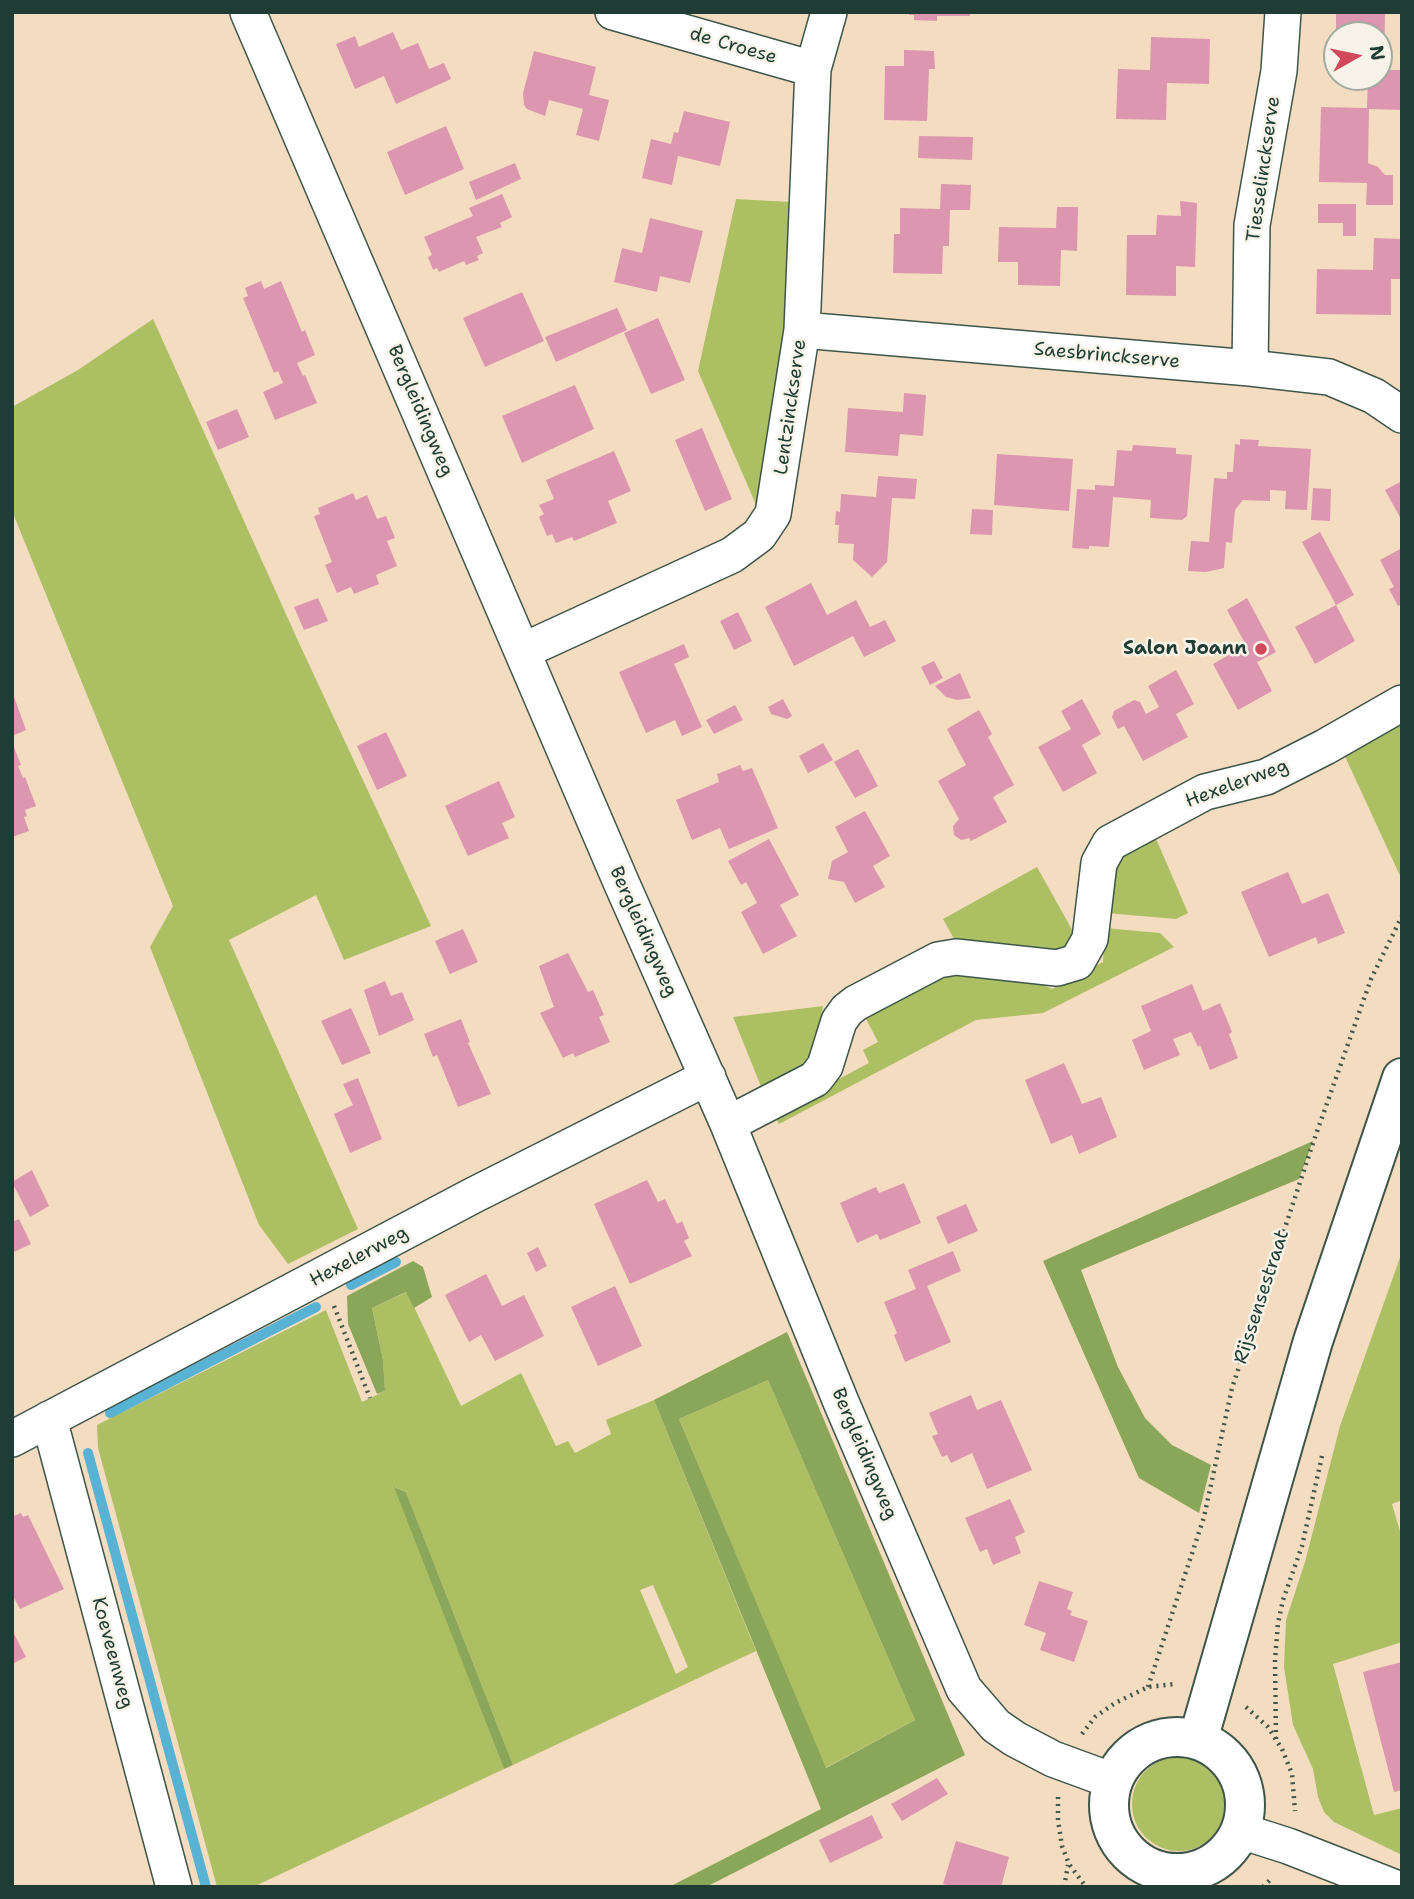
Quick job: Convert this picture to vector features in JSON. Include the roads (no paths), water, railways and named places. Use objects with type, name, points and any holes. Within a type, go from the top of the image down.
[{"type":"main road","points":[[1198,1740],[1313,1341],[1402,1078]]},
{"type":"main road","points":[[1185,1737],[1198,1740],[1226,1757],[1242,1782],[1246,1805],[1241,1831],[1229,1851],[1216,1863],[1187,1874],[1149,1878],[1122,1845],[1112,1826],[1109,1804],[1113,1782],[1120,1767],[1139,1748],[1165,1738],[1185,1737]]},
{"type":"street","name":"Bergleidingweg","points":[[248,12],[621,882],[708,1077],[857,1439],[964,1689],[996,1726],[1015,1739],[1053,1759],[1113,1782]]},
{"type":"street","name":"de Croese","points":[[613,12],[813,69]]},
{"type":"street","name":"Lentzinckserve","points":[[523,651],[732,555],[759,535],[774,514],[802,330],[813,69],[829,12]]},
{"type":"street","name":"Tiesselinckserve","points":[[1250,368],[1252,225],[1279,71],[1283,12]]},
{"type":"street","name":"Saesbrinckserve","points":[[802,330],[1329,377],[1374,396],[1402,415]]},
{"type":"street","name":"Hexelerweg","points":[[728,1124],[814,1079],[825,1066],[839,1021],[847,1010],[938,960],[957,957],[1056,968],[1077,962],[1090,939],[1099,863],[1110,843],[1205,792],[1266,777],[1402,703]]},
{"type":"street","name":"Hexelerweg","points":[[12,1439],[468,1199],[708,1077]]},
{"type":"street","name":"Koeveenweg","points":[[50,1419],[174,1887]]},
{"type":"street","points":[[1241,1831],[1289,1846],[1393,1887]]},
{"type":"waterway","points":[[351,1285],[396,1262]]},
{"type":"waterway","points":[[110,1413],[316,1307]]},
{"type":"waterway","points":[[88,1453],[206,1887]]},
{"type":"place","name":"Salon Joann","points":[[1261,649]]}]
